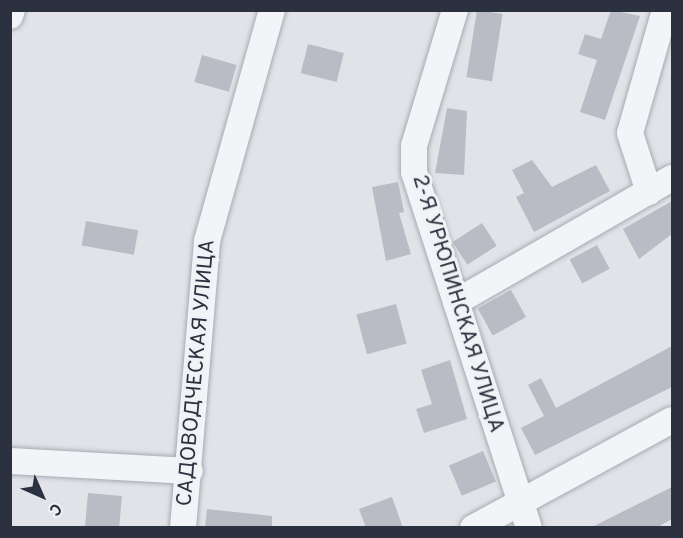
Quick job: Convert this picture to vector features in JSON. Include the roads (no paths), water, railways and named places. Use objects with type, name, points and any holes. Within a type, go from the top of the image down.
[{"type":"street","points":[[10,16],[12,10]]},
{"type":"street","name":"САДОВОДЧЕСКАЯ УЛИЦА","points":[[183,528],[190,471],[207,241],[272,10]]},
{"type":"street","name":"2-Я УРЮПИНСКАЯ УЛИЦА","points":[[455,10],[413,159],[418,194],[456,302],[529,528]]},
{"type":"street","points":[[649,192],[630,133],[665,10]]},
{"type":"street","points":[[456,302],[672,178]]},
{"type":"street","points":[[472,528],[672,420]]},
{"type":"street","points":[[10,461],[190,471]]}]
